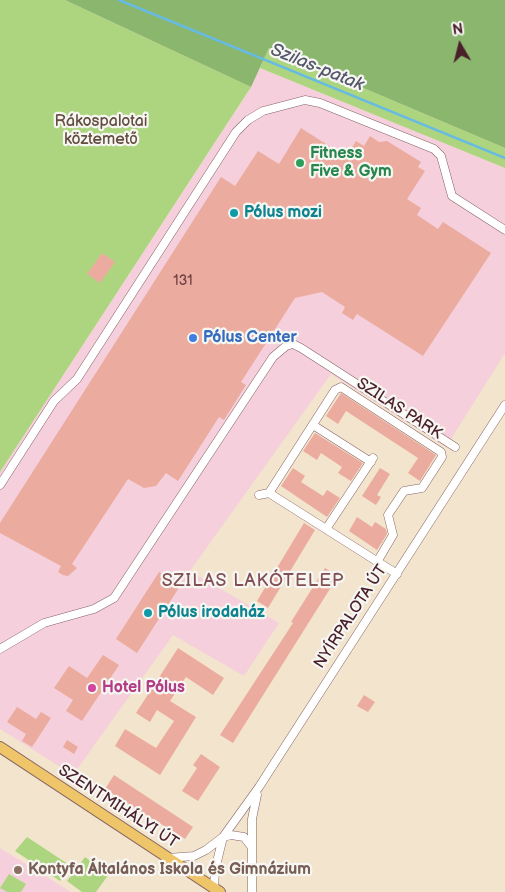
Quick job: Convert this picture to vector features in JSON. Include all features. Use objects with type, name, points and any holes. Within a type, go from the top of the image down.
[{"type":"main road","name":"SZENTMIHÁLYI ÚT","points":[[0,747],[216,891]]},
{"type":"street","points":[[0,485],[54,401],[77,378],[236,132],[248,120],[263,111],[305,100],[320,103],[434,148],[441,156],[452,196],[505,230]]},
{"type":"street","points":[[0,648],[44,623],[94,609],[114,598],[273,357],[286,346],[292,344],[301,348],[455,447]]},
{"type":"street","name":"SZILAS PARK","points":[[269,493],[336,390],[341,387],[441,452],[442,457],[422,488],[404,491],[388,515],[393,535],[377,562]]},
{"type":"street","name":"NYÍRPALOTA ÚT","points":[[216,891],[215,870],[223,836],[259,787],[505,405]]},
{"type":"street","points":[[313,425],[372,460],[326,529]]},
{"type":"street","points":[[259,495],[269,493],[397,574]]},
{"type":"street","name":"NYÍRPALOTA ÚT","points":[[252,892],[254,806],[259,787]]},
{"type":"street","points":[[168,858],[194,856],[206,850],[223,836],[244,837],[252,847]]},
{"type":"shaded area","points":[[260,68],[505,168],[505,353],[446,447],[331,374],[190,571],[279,623],[244,676],[173,635],[73,775],[0,729],[0,472],[248,92]]},
{"type":"shaded area","name":"Kontyfa Általános Iskola és Gimnázium","points":[[0,848],[71,892],[0,892]]},
{"type":"green space","name":"Rákospalotai köztemető","points":[[0,0],[65,0],[251,87],[0,472]]},
{"type":"green space","points":[[65,0],[505,0],[505,148],[269,48],[251,87]]},
{"type":"green space","points":[[269,48],[505,148],[505,168],[260,68]]},
{"type":"green space","points":[[27,837],[71,866],[60,881],[15,851]]},
{"type":"green space","points":[[85,857],[109,874],[96,892],[82,892],[67,881]]},
{"type":"green space","points":[[9,874],[26,884],[21,892],[7,892],[0,888]]},
{"type":"building","name":"Pólus Center","points":[[301,128],[346,157],[356,141],[364,146],[370,136],[379,142],[387,141],[421,162],[418,167],[425,171],[407,199],[421,208],[417,215],[438,229],[443,222],[491,253],[423,356],[357,314],[353,320],[342,313],[345,307],[322,292],[295,298],[241,382],[246,385],[224,420],[219,417],[178,481],[166,473],[156,486],[144,488],[128,479],[72,564],[77,568],[68,576],[63,575],[58,572],[61,566],[0,533],[0,523],[221,177],[235,186],[258,151],[279,164]]},
{"type":"building","points":[[102,253],[115,262],[100,283],[87,274]]},
{"type":"building","points":[[341,393],[436,455],[420,481],[408,473],[418,458],[346,411],[338,424],[326,416]]},
{"type":"building","points":[[315,433],[363,463],[351,481],[338,473],[342,467],[321,453],[317,460],[303,451]]},
{"type":"building","points":[[293,468],[305,476],[301,482],[323,496],[327,490],[340,498],[327,517],[281,486]]},
{"type":"building","points":[[380,468],[390,474],[377,495],[381,497],[376,505],[362,496]]},
{"type":"building","points":[[357,517],[372,527],[375,522],[386,529],[387,534],[377,550],[349,531]]},
{"type":"building","points":[[304,523],[315,530],[268,608],[257,601]]},
{"type":"building","points":[[325,568],[338,576],[233,743],[220,735],[293,623],[291,622]]},
{"type":"building","name":"Pólus irodaház","points":[[159,572],[180,586],[137,653],[116,639]]},
{"type":"building","points":[[178,648],[224,678],[213,695],[186,677],[170,701],[196,717],[160,775],[115,746],[125,729],[156,748],[174,721],[157,710],[150,722],[136,713]]},
{"type":"building","name":"Hotel Pólus","points":[[103,655],[119,665],[82,721],[66,711],[73,700],[54,688],[69,666],[87,678]]},
{"type":"building","points":[[364,695],[375,702],[368,712],[357,706]]},
{"type":"building","points":[[17,707],[36,719],[41,712],[51,718],[32,747],[22,741],[26,734],[7,722]]},
{"type":"building","points":[[67,740],[78,747],[74,754],[63,747]]},
{"type":"building","points":[[201,754],[220,767],[198,801],[182,791],[197,768],[193,765]]},
{"type":"building","points":[[114,775],[193,827],[185,839],[105,789]]},
{"type":"waterway","name":"Szilas-patak","points":[[119,0],[505,158]]},
{"type":"place","name":"Fitness Five & Gym","points":[[300,163]]},
{"type":"place","name":"Pólus mozi","points":[[234,213]]},
{"type":"place","name":"Pólus Center","points":[[193,338]]},
{"type":"place","name":"Pólus irodaház","points":[[148,613]]},
{"type":"place","name":"Hotel Pólus","points":[[92,688]]},
{"type":"place","name":"Kontyfa Általános Iskola és Gimnázium","points":[[18,870]]},
{"type":"district","name":"SZILAS LAKÓTELEP","points":[[253,581]]}]
